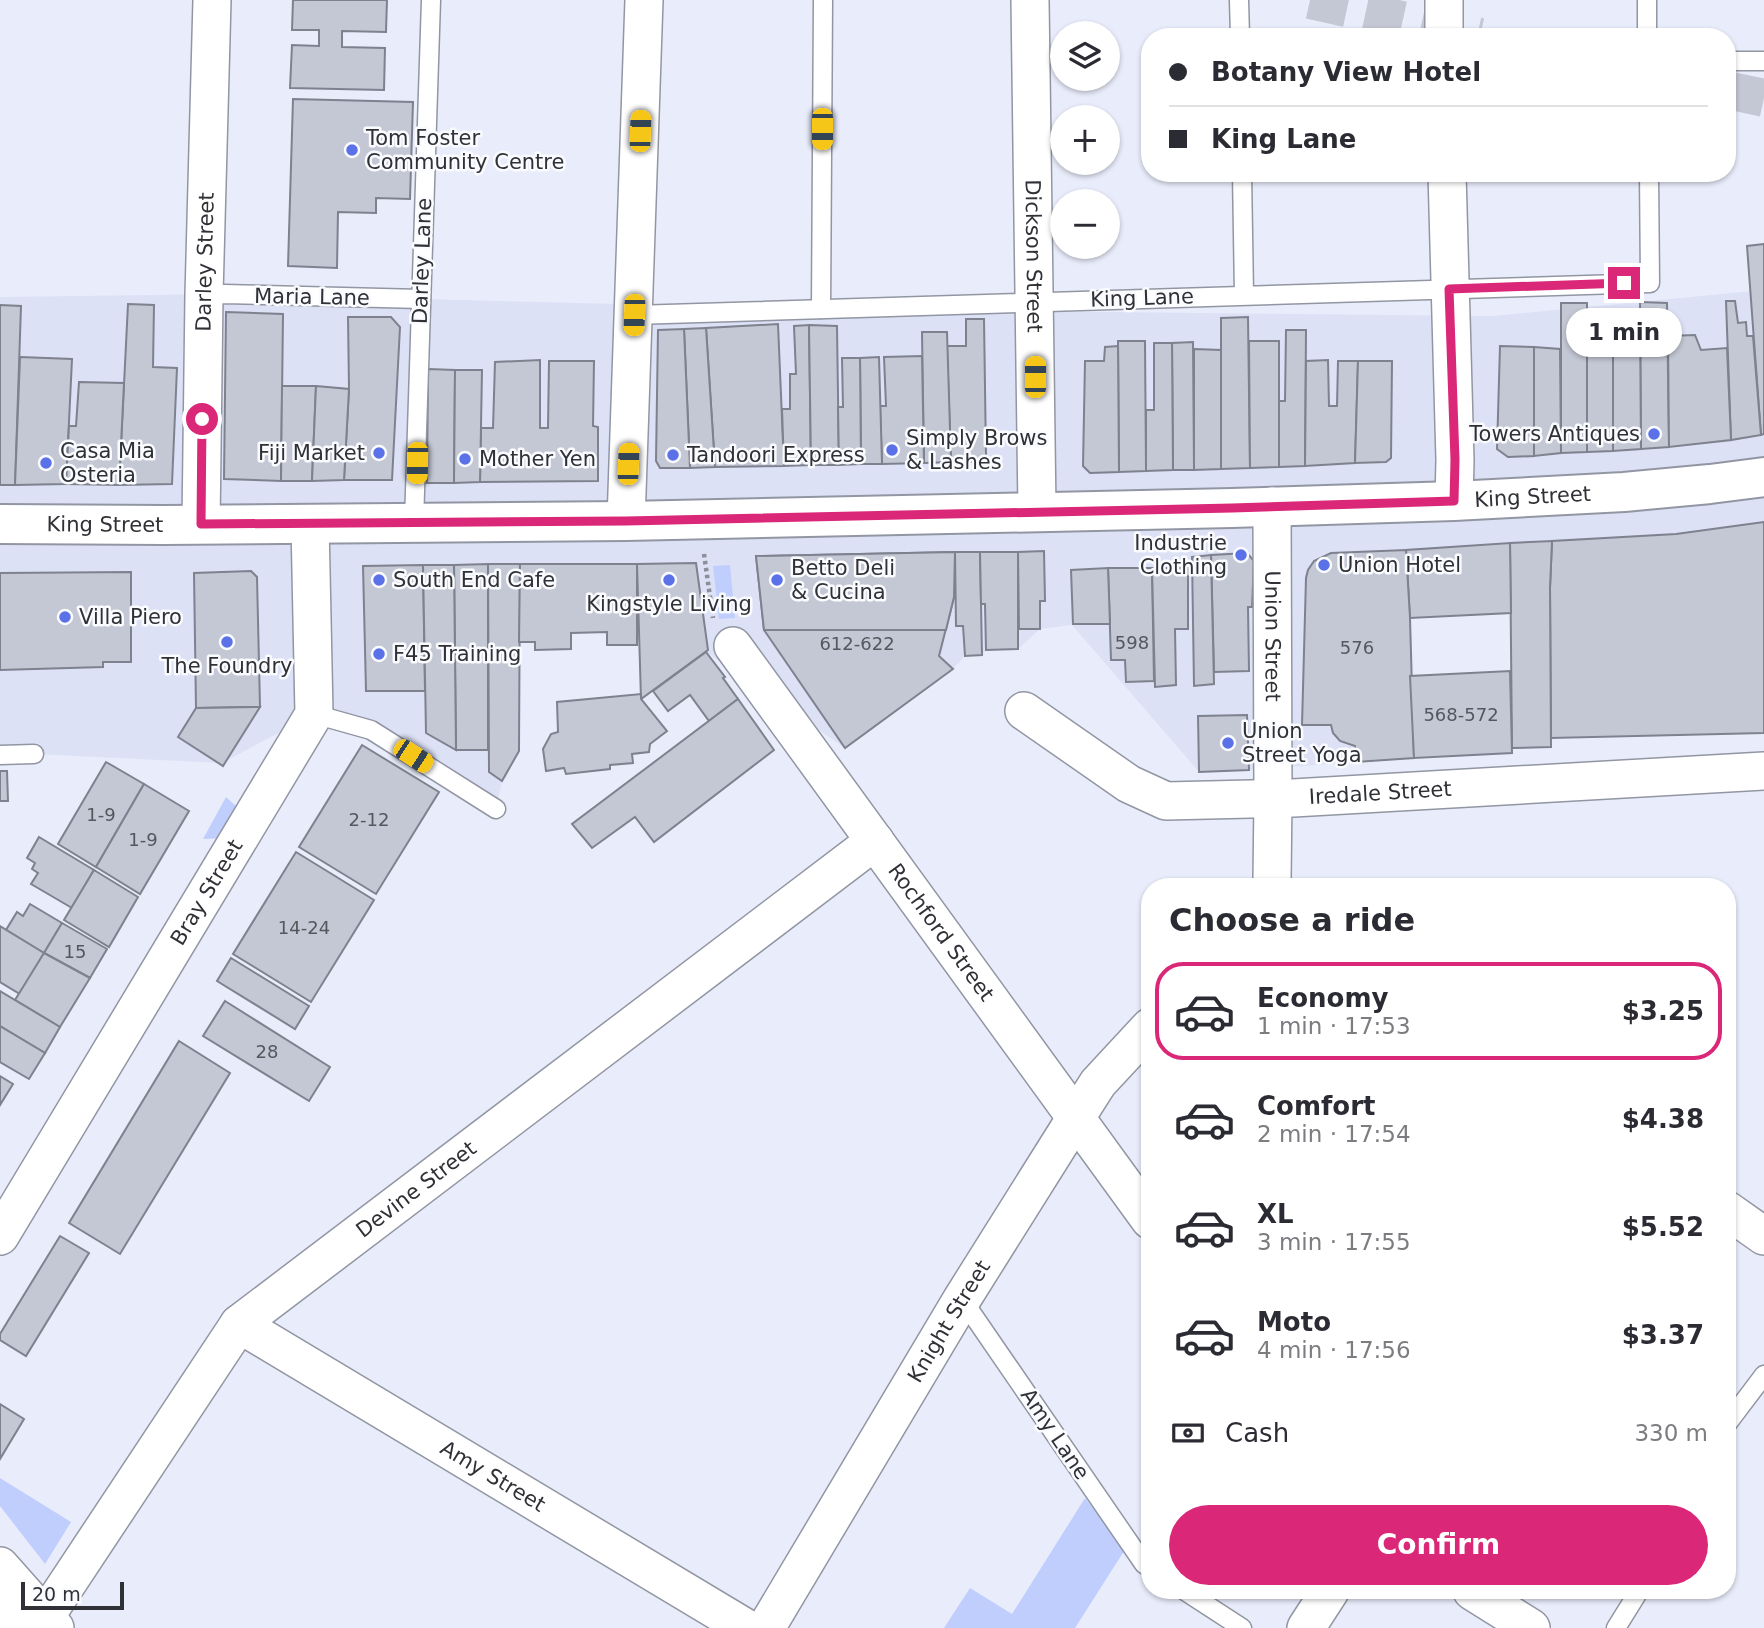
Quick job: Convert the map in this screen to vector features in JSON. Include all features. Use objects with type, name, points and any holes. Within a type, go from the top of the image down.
[{"type":"highway","name":"King Street","points":[[0,524],[626,521],[1272,506],[1454,501],[1624,492],[1764,477]]},
{"type":"street","name":"Darley Street","points":[[201,524],[212,0]]},
{"type":"street","points":[[626,521],[644,0]]},
{"type":"street","name":"Dickson Street","points":[[1030,0],[1037,512]]},
{"type":"street","points":[[1444,0],[1444,28]]},
{"type":"street","points":[[1447,182],[1454,501]]},
{"type":"street","name":"Union Street","points":[[1272,506],[1274,878]]},
{"type":"street","points":[[310,524],[314,714]]},
{"type":"street","name":"Rochford Street","points":[[733,646],[1141,1208]]},
{"type":"street","name":"Iredale Street","points":[[1024,710],[1129,785],[1166,801],[1273,799],[1764,771]]},
{"type":"street","name":"Bray Street","points":[[0,1236],[314,714]]},
{"type":"street","name":"Devine Street","points":[[38,1624],[239,1324],[875,841]]},
{"type":"street","name":"Knight Street","points":[[766,1628],[961,1298],[1098,1083],[1141,1037]]},
{"type":"street","points":[[1736,1216],[1764,1236]]},
{"type":"street","name":"Amy Street","points":[[239,1324],[746,1628]]},
{"type":"street","points":[[0,1566],[38,1624]]},
{"type":"street","points":[[1306,1628],[1325,1599]]},
{"type":"street","points":[[1485,1599],[1531,1628]]},
{"type":"street","points":[[0,1606],[38,1624]]},
{"type":"lane","name":"Darley Lane","points":[[414,522],[430,0]]},
{"type":"lane","points":[[821,309],[823,0]]},
{"type":"lane","points":[[1239,0],[1240,28]]},
{"type":"lane","points":[[1647,0],[1647,28]]},
{"type":"lane","points":[[1736,61],[1764,61]]},
{"type":"lane","points":[[1242,182],[1244,295]]},
{"type":"lane","name":"King Lane","points":[[634,315],[1650,283],[1648,182]]},
{"type":"lane","name":"Maria Lane","points":[[204,295],[421,299]]},
{"type":"lane","points":[[314,714],[371,730],[496,809]]},
{"type":"lane","points":[[0,755],[34,754]]},
{"type":"lane","name":"Amy Lane","points":[[961,1298],[1141,1560]]},
{"type":"lane","points":[[1736,1412],[1764,1375]]},
{"type":"lane","points":[[1197,1599],[1242,1628]]},
{"type":"lane","points":[[1616,1628],[1634,1599]]},
{"type":"path","points":[[699,519],[715,633],[733,646]]},
{"type":"shaded area","points":[[1764,290],[1764,565],[1550,588],[1551,747],[1512,748],[1511,613],[1410,618],[1414,758],[1199,772],[1072,625],[1040,629],[1018,649],[986,650],[982,655],[965,656],[953,669],[845,748],[706,652],[641,699],[639,644],[607,645],[607,632],[572,633],[571,649],[535,650],[535,642],[520,642],[519,751],[502,781],[496,809],[371,730],[314,714],[222,763],[34,754],[0,755],[0,297],[224,294],[821,309],[1493,316]]},
{"type":"shaded area","points":[[730,565],[735,618],[719,619],[713,566]]},
{"type":"shaded area","points":[[226,797],[238,808],[226,838],[203,839]]},
{"type":"shaded area","points":[[0,1478],[71,1522],[45,1564],[0,1506]]},
{"type":"shaded area","points":[[1085,1498],[1126,1548],[1075,1628],[944,1628],[970,1588],[1012,1614]]},
{"type":"building","points":[[293,0],[387,0],[386,32],[342,31],[342,47],[385,48],[384,90],[290,88],[292,45],[319,46],[319,30],[292,30]]},
{"type":"building","name":"Tom Foster Community Centre","points":[[293,99],[413,102],[410,199],[376,198],[376,213],[338,212],[337,268],[288,266]]},
{"type":"building","points":[[1764,244],[1764,434],[1761,435],[1747,246]]},
{"type":"building","points":[[1726,301],[1735,301],[1738,323],[1746,322],[1747,336],[1753,336],[1761,435],[1731,440]]},
{"type":"building","points":[[1640,302],[1667,303],[1669,447],[1641,449]]},
{"type":"building","points":[[1561,303],[1587,303],[1587,452],[1561,453]]},
{"type":"building","points":[[128,304],[154,305],[153,367],[177,368],[172,484],[119,485]]},
{"type":"building","points":[[0,305],[21,306],[15,485],[0,485]]},
{"type":"building","points":[[226,312],[283,314],[281,481],[224,479]]},
{"type":"building","points":[[348,317],[391,317],[400,327],[392,480],[344,480],[349,389]]},
{"type":"building","points":[[1248,317],[1250,468],[1221,469],[1221,318]]},
{"type":"building","points":[[966,319],[984,319],[986,456],[976,462],[951,462],[947,346],[966,346]]},
{"type":"building","points":[[1613,319],[1640,319],[1641,449],[1613,451]]},
{"type":"building","points":[[778,324],[784,466],[715,467],[706,328]]},
{"type":"building","points":[[809,325],[811,465],[784,466],[782,409],[790,409],[790,374],[796,374],[794,326]]},
{"type":"building","points":[[809,325],[837,326],[839,465],[811,465]]},
{"type":"building","points":[[706,328],[715,467],[690,468],[684,329]]},
{"type":"building","points":[[684,329],[690,468],[660,468],[656,461],[658,330]]},
{"type":"building","points":[[1286,330],[1306,330],[1305,466],[1279,467],[1279,401],[1285,401]]},
{"type":"building","points":[[1613,331],[1613,451],[1587,452],[1587,332]]},
{"type":"building","points":[[922,332],[947,332],[951,462],[924,463]]},
{"type":"building","points":[[1695,335],[1701,350],[1727,348],[1731,440],[1669,447],[1668,336]]},
{"type":"building","points":[[1118,341],[1145,341],[1146,471],[1119,472]]},
{"type":"building","points":[[1249,341],[1279,341],[1279,467],[1250,468]]},
{"type":"building","points":[[1193,342],[1194,470],[1173,470],[1172,343]]},
{"type":"building","points":[[1154,343],[1172,343],[1173,470],[1146,471],[1146,410],[1154,410]]},
{"type":"building","points":[[1118,346],[1119,472],[1090,473],[1083,466],[1085,361],[1104,361],[1105,347]]},
{"type":"building","points":[[1500,346],[1534,347],[1534,456],[1508,457],[1497,449]]},
{"type":"building","points":[[1534,347],[1560,349],[1561,453],[1534,456]]},
{"type":"building","points":[[1194,349],[1221,350],[1221,469],[1194,470]]},
{"type":"building","points":[[922,356],[924,463],[882,464],[880,406],[886,406],[884,357]]},
{"type":"building","points":[[20,357],[72,359],[66,484],[15,485]]},
{"type":"building","points":[[879,357],[882,464],[861,464],[860,358]]},
{"type":"building","points":[[842,358],[860,358],[861,464],[839,465],[838,407],[843,407]]},
{"type":"building","points":[[540,360],[540,428],[548,428],[549,361],[594,361],[593,426],[598,427],[598,481],[480,482],[481,428],[493,428],[495,362]]},
{"type":"building","points":[[1328,360],[1329,406],[1337,406],[1338,361],[1358,361],[1355,463],[1305,466],[1306,361]]},
{"type":"building","points":[[1358,361],[1392,361],[1391,458],[1386,462],[1355,463]]},
{"type":"building","points":[[428,369],[455,370],[454,483],[427,483]]},
{"type":"building","points":[[455,370],[482,370],[480,482],[454,483]]},
{"type":"building","points":[[79,382],[124,383],[119,485],[66,484],[69,426],[76,426]]},
{"type":"building","points":[[282,386],[316,386],[312,481],[281,481]]},
{"type":"building","points":[[316,386],[349,389],[344,480],[312,481]]},
{"type":"building","points":[[1764,522],[1764,733],[1551,738],[1552,541],[1676,534]]},
{"type":"building","points":[[1552,541],[1551,747],[1512,748],[1510,543]]},
{"type":"building","points":[[1510,543],[1511,613],[1410,618],[1406,550]]},
{"type":"building","points":[[1406,550],[1414,758],[1356,762],[1355,746],[1340,741],[1333,733],[1331,725],[1302,725],[1306,578],[1314,561],[1331,553]]},
{"type":"building","points":[[1044,551],[1045,601],[1040,601],[1040,629],[1019,629],[1018,552]]},
{"type":"building","points":[[955,552],[954,597],[939,656],[953,669],[845,748],[764,630],[756,556]]},
{"type":"building","points":[[955,552],[954,597],[946,630],[764,630],[756,556]]},
{"type":"building","points":[[955,552],[980,552],[982,655],[965,656],[963,626],[956,626]]},
{"type":"building","points":[[980,552],[1018,552],[1018,649],[986,650],[985,604],[981,604]]},
{"type":"building","points":[[1247,553],[1254,561],[1252,607],[1248,607],[1249,671],[1214,672],[1211,555]]},
{"type":"building","points":[[1211,555],[1214,684],[1194,686],[1192,557]]},
{"type":"building","points":[[696,563],[708,650],[641,699],[637,564]]},
{"type":"building","points":[[488,564],[488,750],[456,750],[454,565]]},
{"type":"building","points":[[488,564],[520,564],[519,751],[502,781],[489,772]]},
{"type":"building","points":[[520,564],[637,564],[637,645],[607,645],[607,632],[571,633],[571,649],[535,650],[535,642],[519,642]]},
{"type":"building","points":[[423,565],[425,691],[366,691],[363,566]]},
{"type":"building","points":[[423,565],[454,565],[456,750],[426,733]]},
{"type":"building","points":[[1108,568],[1152,568],[1154,681],[1126,682],[1125,660],[1111,660]]},
{"type":"building","points":[[1108,568],[1110,624],[1073,624],[1071,570]]},
{"type":"building","points":[[1152,568],[1188,568],[1188,629],[1175,629],[1176,685],[1155,687]]},
{"type":"building","name":"The Foundry","points":[[251,571],[257,577],[260,707],[196,708],[194,573]]},
{"type":"building","name":"Villa Piero","points":[[131,572],[131,662],[103,662],[103,667],[0,670],[0,573]]},
{"type":"building","points":[[706,652],[738,699],[709,721],[690,695],[668,711],[653,691]]},
{"type":"building","points":[[1510,671],[1512,753],[1414,758],[1410,676]]},
{"type":"building","points":[[641,694],[641,699],[667,731],[650,744],[649,752],[632,754],[633,763],[610,765],[610,769],[566,774],[564,768],[546,771],[543,749],[551,734],[558,732],[557,702]]},
{"type":"building","points":[[738,699],[774,750],[654,842],[635,817],[592,848],[572,824]]},
{"type":"building","points":[[260,707],[223,766],[178,737],[196,708]]},
{"type":"building","points":[[1247,715],[1249,770],[1199,772],[1198,716]]},
{"type":"building","points":[[362,745],[439,792],[376,894],[299,847]]},
{"type":"building","points":[[106,762],[144,784],[96,867],[58,844]]},
{"type":"building","points":[[0,771],[7,771],[8,801],[0,801]]},
{"type":"building","points":[[144,784],[189,811],[140,894],[96,867]]},
{"type":"building","points":[[39,837],[94,870],[72,908],[31,884],[38,873],[32,869],[35,863],[27,858]]},
{"type":"building","points":[[296,852],[374,900],[311,1002],[233,954]]},
{"type":"building","points":[[94,870],[138,897],[109,947],[64,920]]},
{"type":"building","points":[[30,904],[62,923],[44,953],[6,930],[17,912],[23,916]]},
{"type":"building","points":[[62,923],[107,949],[90,978],[44,953]]},
{"type":"building","points":[[0,926],[44,953],[20,994],[0,982]]},
{"type":"building","points":[[44,953],[90,978],[60,1027],[15,1000]]},
{"type":"building","points":[[231,958],[309,1006],[295,1029],[217,981]]},
{"type":"building","points":[[0,991],[60,1027],[45,1053],[0,1026]]},
{"type":"building","points":[[225,1001],[330,1067],[309,1101],[203,1036]]},
{"type":"building","points":[[0,1026],[45,1053],[29,1079],[0,1062]]},
{"type":"building","points":[[179,1041],[230,1073],[120,1254],[69,1223]]},
{"type":"building","points":[[0,1076],[13,1084],[0,1105]]},
{"type":"building","points":[[60,1236],[89,1253],[26,1356],[0,1340],[0,1334]]},
{"type":"building","points":[[0,1404],[24,1419],[0,1459]]},
{"type":"tunnel","points":[[1310,0],[1439,28]]},
{"type":"tunnel","points":[[1736,92],[1764,98]]},
{"type":"place","name":"Tom Foster Community Centre","points":[[352,150]]},
{"type":"place","name":"Towers Antiques","points":[[1654,434]]},
{"type":"place","name":"Simply Brows & Lashes","points":[[892,450]]},
{"type":"place","name":"Fiji Market","points":[[379,453]]},
{"type":"place","name":"Tandoori Express","points":[[673,455]]},
{"type":"place","name":"Mother Yen","points":[[465,459]]},
{"type":"place","name":"Casa Mia Osteria","points":[[46,463]]},
{"type":"place","name":"Industrie Clothing","points":[[1241,555]]},
{"type":"place","name":"Union Hotel","points":[[1324,565]]},
{"type":"place","name":"South End Cafe","points":[[379,580]]},
{"type":"place","name":"Kingstyle Living","points":[[669,580]]},
{"type":"place","name":"Betto Deli & Cucina","points":[[777,580]]},
{"type":"place","name":"Villa Piero","points":[[65,617]]},
{"type":"place","name":"The Foundry","points":[[227,642]]},
{"type":"place","name":"F45 Training","points":[[379,654]]},
{"type":"place","name":"Union Street Yoga","points":[[1228,743]]},
{"type":"route","points":[[202,419],[201,524],[626,521],[1454,501],[1449,289],[1624,283]]}]
